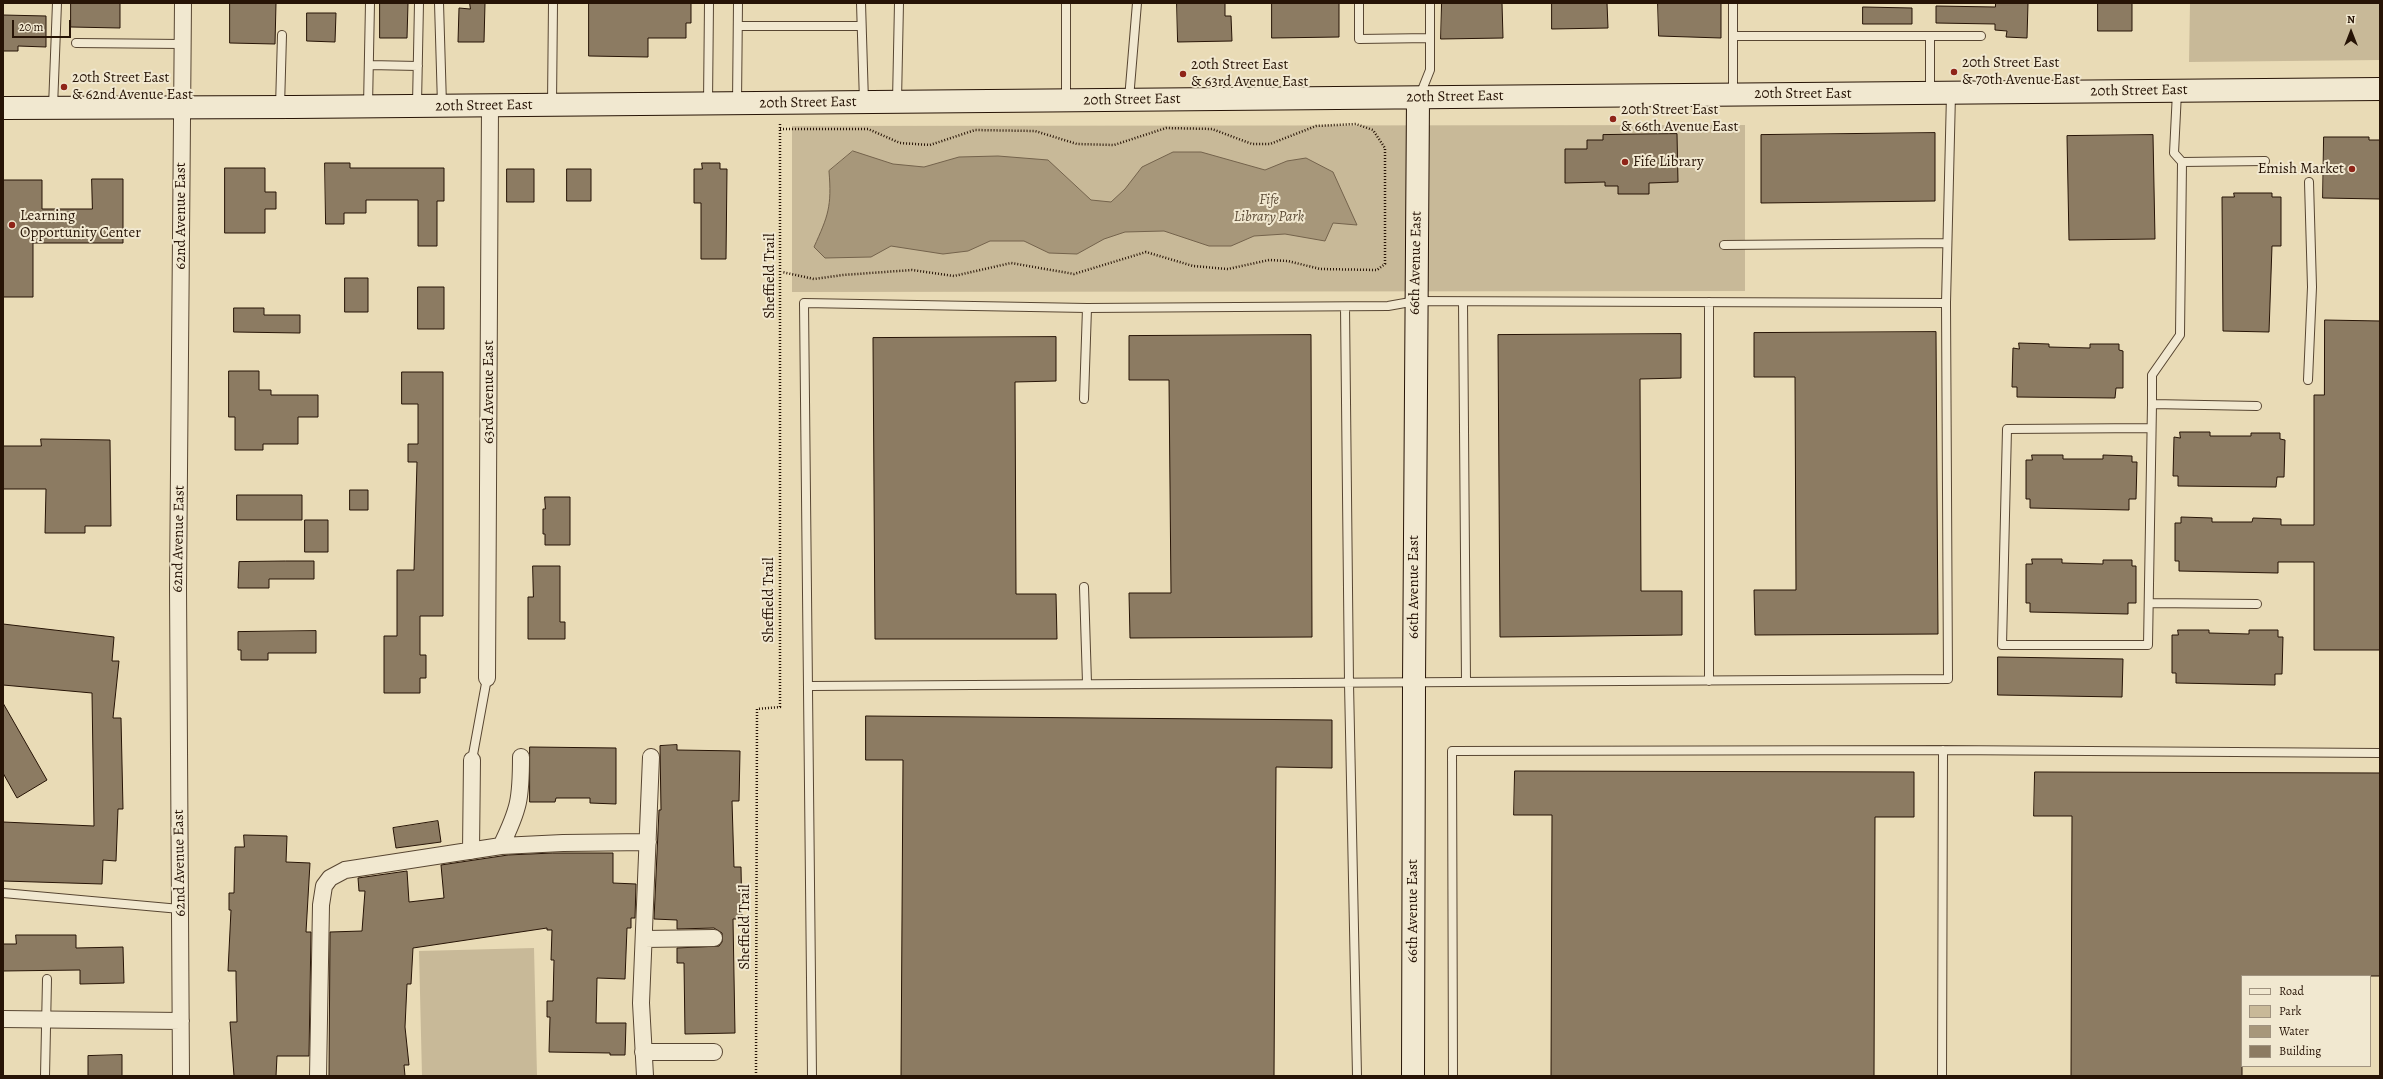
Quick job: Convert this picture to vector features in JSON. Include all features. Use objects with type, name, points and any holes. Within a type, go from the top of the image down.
[{"type":"main road","name":"20th Street East","points":[[3,108],[368,107],[2380,89]]},
{"type":"main road","name":"66th Avenue East","points":[[1413,1076],[1418,98]]},
{"type":"street","name":"62nd Avenue East","points":[[181,1076],[178,587],[181,413],[181,108],[183,3]]},
{"type":"street","name":"63rd Avenue East","points":[[487,678],[490,106]]},
{"type":"street","points":[[645,1076],[641,1002],[651,757]]},
{"type":"street","points":[[501,846],[519,805],[521,794],[521,758]]},
{"type":"street","points":[[471,851],[472,760]]},
{"type":"street","points":[[318,1076],[321,905],[324,886],[330,878],[345,870],[501,846],[563,843],[648,842]]},
{"type":"street","points":[[644,939],[714,938]]},
{"type":"street","points":[[3,1019],[181,1021]]},
{"type":"street","points":[[644,1052],[714,1052]]},
{"type":"lane","points":[[53,107],[57,3]]},
{"type":"lane","points":[[368,107],[370,3]]},
{"type":"lane","points":[[417,106],[419,3]]},
{"type":"lane","points":[[439,3],[442,106]]},
{"type":"lane","points":[[552,105],[553,3]]},
{"type":"lane","points":[[708,104],[709,3]]},
{"type":"lane","points":[[737,104],[739,26],[738,3]]},
{"type":"lane","points":[[861,3],[864,102]]},
{"type":"lane","points":[[897,102],[899,3]]},
{"type":"lane","points":[[1066,3],[1066,101]]},
{"type":"lane","points":[[1129,100],[1138,3]]},
{"type":"lane","points":[[1359,3],[1360,38],[1430,38]]},
{"type":"lane","points":[[1418,98],[1430,70],[1430,3]]},
{"type":"lane","points":[[1733,3],[1733,95]]},
{"type":"lane","points":[[739,26],[861,26]]},
{"type":"lane","points":[[280,107],[282,35]]},
{"type":"lane","points":[[1733,36],[1981,36]]},
{"type":"lane","points":[[810,686],[1087,683],[1414,683],[1948,679],[1947,243],[1941,93],[1930,36]]},
{"type":"lane","points":[[76,43],[182,44]]},
{"type":"lane","points":[[369,65],[418,66]]},
{"type":"lane","points":[[2151,428],[2008,429],[2002,645],[2148,645],[2152,375],[2180,335],[2182,162],[2174,153],[2177,91]]},
{"type":"lane","points":[[2182,162],[2265,161]]},
{"type":"lane","points":[[2308,380],[2312,287],[2309,182]]},
{"type":"lane","points":[[1724,245],[1947,243]]},
{"type":"lane","points":[[812,1076],[810,686],[804,303],[1086,308],[1345,307],[1388,306],[1416,301],[1946,303]]},
{"type":"lane","points":[[1463,302],[1466,682]]},
{"type":"lane","points":[[1709,302],[1709,681]]},
{"type":"lane","points":[[1345,307],[1349,683],[1357,1076]]},
{"type":"lane","points":[[1084,399],[1086,308]]},
{"type":"lane","points":[[2152,404],[2257,406]]},
{"type":"lane","points":[[1084,587],[1087,683]]},
{"type":"lane","points":[[2149,603],[2258,604]]},
{"type":"lane","points":[[472,760],[487,678]]},
{"type":"lane","points":[[1453,1076],[1452,751],[1943,750],[2380,754]]},
{"type":"lane","points":[[1942,1076],[1943,750]]},
{"type":"lane","points":[[3,893],[180,909]]},
{"type":"lane","points":[[45,1076],[47,979]]},
{"type":"path","name":"Sheffield Trail","points":[[756,1076],[756,709],[780,707],[782,272],[780,130],[782,103]]},
{"type":"path","points":[[780,130],[868,129],[900,143],[930,145],[975,130],[1035,131],[1077,144],[1114,145],[1166,128],[1212,129],[1252,144],[1270,144],[1316,126],[1356,124],[1374,130],[1385,148],[1385,264],[1377,270],[1320,269],[1288,261],[1269,260],[1228,269],[1193,266],[1146,252],[1074,274],[1011,263],[954,276],[912,270],[843,275],[814,279],[782,272]]},
{"type":"green space","points":[[2190,3],[2380,3],[2380,60],[2189,62]]},
{"type":"green space","name":"Fife Library Park","points":[[1745,125],[1745,291],[792,292],[792,126]]},
{"type":"green space","points":[[534,948],[537,1076],[422,1076],[419,951]]},
{"type":"water","points":[[853,151],[893,164],[924,167],[959,157],[998,156],[1048,160],[1091,200],[1111,202],[1125,189],[1142,167],[1173,152],[1201,152],[1265,170],[1287,161],[1306,158],[1333,172],[1357,225],[1333,223],[1325,241],[1285,234],[1254,236],[1231,246],[1209,246],[1164,231],[1125,232],[1104,239],[1077,254],[1049,253],[1024,241],[990,241],[968,251],[943,254],[891,246],[871,257],[825,258],[814,247],[828,211],[830,194],[829,171]]},
{"type":"building","points":[[71,3],[120,3],[120,28],[71,27]]},
{"type":"building","points":[[230,3],[276,3],[275,44],[230,43]]},
{"type":"building","points":[[380,3],[408,3],[407,38],[380,38]]},
{"type":"building","points":[[470,3],[485,3],[484,42],[458,42],[459,8],[470,9]]},
{"type":"building","points":[[589,3],[691,3],[691,23],[686,23],[686,38],[648,38],[648,57],[589,56]]},
{"type":"building","points":[[1177,3],[1225,3],[1225,16],[1231,16],[1232,41],[1178,42]]},
{"type":"building","points":[[1272,3],[1339,3],[1339,37],[1272,38]]},
{"type":"building","points":[[1442,3],[1502,3],[1503,38],[1441,39]]},
{"type":"building","points":[[1552,3],[1607,3],[1608,28],[1552,29]]},
{"type":"building","points":[[1658,3],[1721,3],[1721,38],[1659,36]]},
{"type":"building","points":[[1996,3],[2028,3],[2027,38],[2006,37],[2007,31],[1995,30],[1995,24],[1936,23],[1936,6],[1995,7]]},
{"type":"building","points":[[2098,3],[2132,3],[2132,31],[2098,31]]},
{"type":"building","points":[[1863,7],[1912,8],[1912,24],[1863,24]]},
{"type":"building","points":[[307,13],[336,13],[335,42],[307,41]]},
{"type":"building","points":[[3,15],[46,16],[46,47],[18,46],[18,51],[3,51]]},
{"type":"building","points":[[1935,133],[1935,201],[1761,203],[1761,135]]},
{"type":"building","points":[[1677,134],[1678,182],[1649,183],[1649,194],[1618,194],[1618,186],[1605,186],[1605,182],[1565,183],[1565,149],[1587,149],[1587,140],[1603,140],[1603,135]]},
{"type":"building","points":[[2153,135],[2155,239],[2069,240],[2067,136]]},
{"type":"building","name":"Emish Market","points":[[2324,137],[2369,137],[2369,140],[2380,140],[2380,199],[2323,198]]},
{"type":"building","points":[[325,163],[350,163],[350,168],[444,168],[444,201],[437,201],[437,246],[418,246],[418,200],[366,200],[366,213],[344,213],[344,224],[326,224]]},
{"type":"building","points":[[702,163],[720,163],[720,169],[727,169],[726,259],[701,259],[701,203],[694,203],[694,169],[702,169]]},
{"type":"building","points":[[225,168],[265,168],[265,192],[276,192],[276,209],[265,209],[265,233],[225,233]]},
{"type":"building","points":[[507,169],[534,169],[534,202],[507,202]]},
{"type":"building","points":[[567,169],[591,169],[591,201],[567,201]]},
{"type":"building","points":[[92,179],[123,179],[123,243],[33,243],[33,297],[3,297],[3,180],[42,180],[42,209],[92,209]]},
{"type":"building","points":[[2234,193],[2272,193],[2272,197],[2281,197],[2281,246],[2272,246],[2269,332],[2223,331],[2222,197],[2234,197]]},
{"type":"building","points":[[345,278],[368,278],[368,312],[345,312]]},
{"type":"building","points":[[418,287],[444,287],[444,329],[418,329]]},
{"type":"building","points":[[234,308],[264,308],[264,315],[300,315],[300,333],[234,332]]},
{"type":"building","points":[[2325,320],[2380,321],[2380,650],[2314,650],[2314,562],[2278,562],[2278,573],[2179,571],[2179,561],[2175,561],[2175,523],[2181,523],[2181,517],[2212,518],[2212,522],[2252,522],[2253,518],[2281,519],[2281,525],[2314,525],[2314,395],[2324,395]]},
{"type":"building","points":[[1936,332],[1938,634],[1755,635],[1754,590],[1796,590],[1795,377],[1754,377],[1754,333]]},
{"type":"building","points":[[1681,334],[1681,378],[1640,379],[1641,591],[1682,591],[1682,635],[1500,637],[1498,335]]},
{"type":"building","points":[[1311,335],[1312,637],[1130,638],[1129,593],[1171,593],[1169,380],[1129,380],[1129,336]]},
{"type":"building","points":[[1056,337],[1056,381],[1015,382],[1016,594],[1056,594],[1057,639],[875,639],[873,338]]},
{"type":"building","points":[[2019,343],[2049,344],[2049,347],[2090,348],[2090,344],[2119,344],[2119,350],[2123,351],[2123,388],[2116,388],[2115,398],[2017,397],[2017,387],[2012,387],[2013,348],[2019,349]]},
{"type":"building","points":[[229,371],[259,371],[259,390],[271,390],[271,395],[318,395],[318,417],[298,417],[298,444],[263,444],[263,450],[235,450],[235,417],[229,417]]},
{"type":"building","points":[[402,372],[443,372],[443,616],[420,616],[420,655],[426,655],[426,678],[420,678],[420,693],[384,693],[384,636],[397,636],[397,570],[414,570],[417,462],[408,462],[408,444],[418,444],[418,404],[402,404]]},
{"type":"building","points":[[2180,432],[2210,432],[2210,436],[2251,436],[2251,433],[2280,433],[2280,439],[2285,440],[2284,477],[2277,477],[2276,487],[2178,486],[2178,476],[2173,476],[2174,437],[2180,438]]},
{"type":"building","points":[[41,439],[110,440],[111,526],[85,526],[85,533],[45,533],[46,489],[3,489],[3,446],[41,446]]},
{"type":"building","points":[[2032,455],[2063,455],[2063,459],[2103,459],[2103,455],[2132,456],[2132,462],[2137,462],[2136,499],[2129,499],[2129,510],[2030,508],[2030,499],[2026,499],[2026,460],[2032,460]]},
{"type":"building","points":[[350,490],[368,490],[368,510],[350,510]]},
{"type":"building","points":[[237,495],[302,495],[302,520],[237,520]]},
{"type":"building","points":[[545,497],[570,497],[570,545],[545,545],[545,534],[543,534],[543,509],[545,509]]},
{"type":"building","points":[[305,520],[328,520],[328,552],[305,552]]},
{"type":"building","points":[[2032,559],[2062,559],[2062,563],[2103,564],[2103,560],[2132,560],[2132,566],[2136,566],[2136,603],[2128,603],[2128,614],[2030,612],[2030,603],[2026,603],[2026,564],[2032,564]]},
{"type":"building","points":[[314,561],[314,579],[269,579],[269,588],[238,588],[239,562]]},
{"type":"building","points":[[533,566],[560,566],[560,622],[565,622],[565,639],[528,639],[528,597],[533,597]]},
{"type":"building","points":[[3,624],[114,637],[112,661],[119,661],[113,718],[121,718],[123,809],[118,809],[116,861],[103,860],[102,884],[3,881],[3,822],[94,826],[92,693],[3,685]]},
{"type":"building","points":[[2178,630],[2209,630],[2209,633],[2249,634],[2249,630],[2278,630],[2278,637],[2283,637],[2282,674],[2275,674],[2275,685],[2176,683],[2176,673],[2172,673],[2172,635],[2178,635]]},
{"type":"building","points":[[316,631],[316,653],[268,653],[268,660],[241,660],[241,650],[238,650],[238,632]]},
{"type":"building","points":[[1998,657],[2123,659],[2122,697],[1998,695]]},
{"type":"building","points":[[3,703],[47,780],[17,798],[3,773]]},
{"type":"building","points":[[866,716],[1332,720],[1332,768],[1276,767],[1274,1076],[901,1076],[903,760],[866,760]]},
{"type":"building","points":[[677,745],[677,750],[740,751],[739,801],[732,801],[734,867],[741,867],[742,919],[733,919],[735,1033],[685,1034],[684,963],[677,963],[677,948],[719,946],[722,942],[722,933],[714,928],[677,929],[677,920],[654,919],[659,810],[661,810],[660,746]]},
{"type":"building","points":[[530,747],[616,748],[616,804],[590,803],[590,798],[556,798],[555,802],[530,802]]},
{"type":"building","points":[[1515,771],[1914,772],[1914,817],[1875,817],[1874,1076],[1551,1076],[1552,815],[1514,815]]},
{"type":"building","points":[[2035,772],[2380,773],[2380,976],[2241,975],[2242,1076],[2071,1076],[2072,816],[2034,816]]},
{"type":"building","points":[[438,821],[441,842],[396,848],[393,828]]},
{"type":"building","points":[[244,835],[287,836],[286,862],[310,863],[306,932],[311,932],[309,1056],[277,1056],[276,1076],[234,1076],[230,1022],[237,1022],[236,971],[228,971],[231,910],[229,910],[229,893],[234,893],[235,847],[244,847]]},
{"type":"building","points":[[613,853],[613,883],[636,884],[635,918],[631,918],[631,928],[627,928],[625,979],[597,978],[596,1023],[626,1023],[625,1055],[610,1055],[610,1053],[549,1052],[550,1017],[547,1017],[547,1001],[553,1001],[554,960],[551,960],[552,930],[547,930],[547,928],[413,948],[411,984],[407,984],[405,1027],[409,1065],[404,1065],[405,1076],[329,1076],[330,932],[362,931],[365,891],[359,891],[358,878],[407,871],[409,902],[444,898],[441,865],[508,855]]},
{"type":"building","points":[[16,935],[76,935],[76,948],[123,947],[124,983],[80,984],[80,970],[3,971],[3,944],[16,944]]},
{"type":"building","points":[[122,1055],[122,1076],[88,1076],[88,1056]]},
{"type":"place","name":"20th Street East & 70th Avenue East","points":[[1954,72]]},
{"type":"place","name":"20th Street East & 63rd Avenue East","points":[[1183,74]]},
{"type":"place","name":"20th Street East & 62nd Avenue East","points":[[64,87]]},
{"type":"place","name":"20th Street East & 66th Avenue East","points":[[1613,119]]},
{"type":"place","name":"Fife Library","points":[[1625,162]]},
{"type":"place","name":"Emish Market","points":[[2352,169]]},
{"type":"place","name":"Learning Opportunity Center","points":[[12,225]]}]
